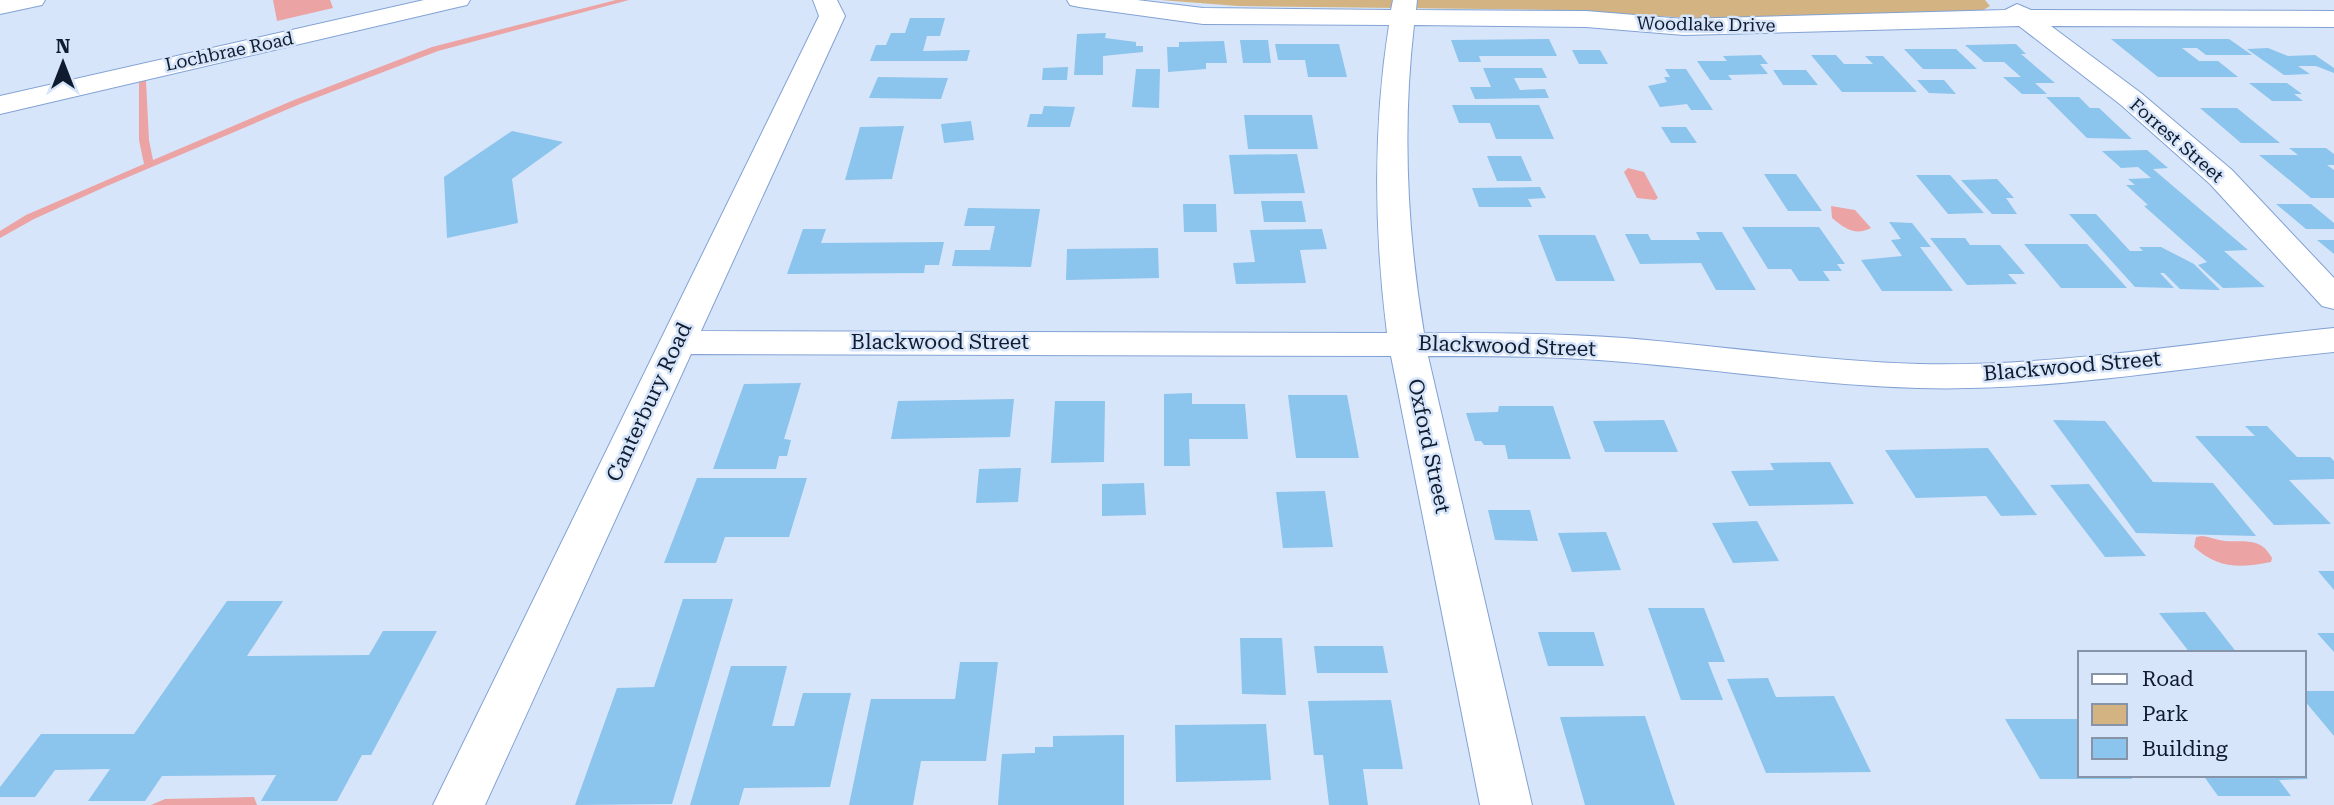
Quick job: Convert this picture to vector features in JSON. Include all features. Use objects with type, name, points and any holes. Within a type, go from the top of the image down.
[{"type":"street","points":[[0,6],[33,0]]},
{"type":"street","name":"Lochbrae Road","points":[[0,105],[90,82],[458,0]]},
{"type":"street","name":"Canterbury Road","points":[[459,805],[832,16],[825,0]]},
{"type":"street","name":"Woodlake Drive","points":[[1079,0],[1203,16],[1403,9],[1684,27],[1741,28],[2014,9],[2334,19]]},
{"type":"street","name":"Oxford Street","points":[[1403,9],[1391,211],[1395,273],[1407,343],[1506,805]]},
{"type":"street","name":"Forrest Street","points":[[2014,9],[2131,99],[2221,177],[2334,298]]},
{"type":"street","name":"Blackwood Street","points":[[677,342],[1407,343],[1624,350],[1818,371],[1921,376],[2081,370],[2202,353],[2334,340]]},
{"type":"green space","points":[[1161,0],[1985,0],[1990,6],[1980,12],[1723,20],[1560,10],[1238,6]]},
{"type":"shaded area","points":[[273,0],[330,0],[333,8],[277,21]]},
{"type":"shaded area","points":[[1628,168],[1644,172],[1658,198],[1637,198],[1624,172]]},
{"type":"shaded area","points":[[1831,206],[1855,210],[1871,228],[1855,231],[1846,228],[1832,218]]},
{"type":"shaded area","points":[[2196,537],[2258,544],[2268,551],[2271,562],[2239,566],[2221,563],[2194,547]]},
{"type":"shaded area","points":[[254,797],[257,805],[151,805],[165,799]]},
{"type":"building","points":[[910,18],[945,18],[940,36],[927,36],[923,51],[970,50],[967,61],[870,61],[876,45],[886,45],[891,33],[905,33]]},
{"type":"building","points":[[1106,33],[1105,38],[1136,42],[1136,46],[1143,46],[1143,52],[1103,56],[1103,75],[1074,75],[1077,34]]},
{"type":"building","points":[[1549,39],[1557,56],[1479,56],[1481,62],[1459,62],[1451,40]]},
{"type":"building","points":[[2111,39],[2229,39],[2252,55],[2206,55],[2197,48],[2182,48],[2199,61],[2218,61],[2238,77],[2158,77]]},
{"type":"building","points":[[1240,40],[1268,40],[1271,63],[1243,63]]},
{"type":"building","points":[[1224,41],[1227,63],[1206,63],[1206,69],[1168,72],[1167,47],[1179,47],[1179,42]]},
{"type":"building","points":[[1275,44],[1339,44],[1347,77],[1308,77],[1305,60],[1278,60]]},
{"type":"building","points":[[2016,44],[2026,54],[2021,54],[2055,83],[2035,83],[2047,94],[2022,94],[2003,77],[2021,77],[2004,62],[1984,62],[1965,45]]},
{"type":"building","points":[[2268,48],[2288,56],[2315,55],[2334,68],[2334,73],[2316,66],[2298,66],[2310,74],[2284,75],[2247,49]]},
{"type":"building","points":[[1904,49],[1956,49],[1977,69],[1923,69]]},
{"type":"building","points":[[1572,50],[1600,50],[1608,64],[1579,64]]},
{"type":"building","points":[[1761,55],[1768,64],[1760,64],[1768,74],[1728,75],[1732,80],[1710,80],[1697,61],[1727,61],[1723,56]]},
{"type":"building","points":[[1811,55],[1836,55],[1844,64],[1873,64],[1865,56],[1883,56],[1917,92],[1842,92]]},
{"type":"building","points":[[1068,67],[1067,80],[1042,80],[1043,68]]},
{"type":"building","points":[[1483,68],[1542,68],[1547,78],[1514,78],[1520,90],[1545,89],[1549,98],[1475,99],[1470,87],[1491,87]]},
{"type":"building","points":[[1136,69],[1160,69],[1159,108],[1132,107]]},
{"type":"building","points":[[1665,69],[1686,69],[1713,110],[1691,110],[1687,104],[1660,107],[1648,86],[1667,82],[1664,77],[1670,77]]},
{"type":"building","points":[[1773,70],[1806,70],[1818,85],[1783,85]]},
{"type":"building","points":[[878,77],[948,78],[941,99],[869,98]]},
{"type":"building","points":[[1917,80],[1944,80],[1956,94],[1929,93]]},
{"type":"building","points":[[2249,83],[2287,83],[2302,94],[2294,94],[2303,101],[2272,101]]},
{"type":"building","points":[[2046,97],[2079,97],[2090,108],[2099,108],[2132,139],[2087,138]]},
{"type":"building","points":[[1452,105],[1539,105],[1554,139],[1496,139],[1490,123],[1459,123]]},
{"type":"building","points":[[1044,106],[1075,107],[1070,127],[1027,127],[1030,114],[1042,114]]},
{"type":"building","points":[[2200,108],[2237,108],[2280,143],[2241,143]]},
{"type":"building","points":[[1244,115],[1312,115],[1318,149],[1248,149]]},
{"type":"building","points":[[971,121],[974,140],[944,143],[941,124]]},
{"type":"building","points":[[904,126],[892,179],[845,180],[860,127]]},
{"type":"building","points":[[1661,127],[1686,127],[1697,143],[1671,143]]},
{"type":"building","points":[[512,131],[563,142],[512,179],[518,223],[447,238],[444,177]]},
{"type":"building","points":[[2289,148],[2326,148],[2334,154],[2334,165],[2327,165],[2334,170],[2334,198],[2311,198],[2259,155],[2298,155]]},
{"type":"building","points":[[2147,150],[2168,168],[2153,169],[2248,250],[2224,251],[2265,287],[2223,288],[2198,265],[2207,262],[2144,206],[2148,205],[2126,185],[2135,185],[2128,179],[2151,178],[2138,167],[2121,168],[2102,151]]},
{"type":"building","points":[[1297,154],[1305,193],[1234,194],[1229,155]]},
{"type":"building","points":[[1487,156],[1521,156],[1532,181],[1497,181]]},
{"type":"building","points":[[1764,174],[1796,174],[1822,211],[1788,211]]},
{"type":"building","points":[[1916,175],[1950,175],[1984,213],[1948,214]]},
{"type":"building","points":[[1997,179],[2014,198],[2006,198],[2017,214],[1992,214],[1961,180]]},
{"type":"building","points":[[1540,187],[1546,198],[1528,199],[1532,207],[1479,207],[1472,188]]},
{"type":"building","points":[[1261,201],[1302,201],[1306,222],[1264,222]]},
{"type":"building","points":[[1183,204],[1216,204],[1217,232],[1184,232]]},
{"type":"building","points":[[2276,204],[2311,204],[2334,223],[2334,229],[2306,229]]},
{"type":"building","points":[[968,208],[1040,209],[1031,267],[952,266],[955,250],[990,250],[995,226],[964,226]]},
{"type":"building","points":[[2069,214],[2096,214],[2130,251],[2143,251],[2139,247],[2161,247],[2194,264],[2220,290],[2180,289],[2164,273],[2160,273],[2174,288],[2135,287]]},
{"type":"building","points":[[1889,222],[1912,223],[1931,247],[1920,247],[1953,291],[1882,291],[1861,260],[1902,256],[1891,240],[1901,239]]},
{"type":"building","points":[[1742,227],[1819,227],[1845,264],[1837,264],[1842,271],[1823,271],[1830,281],[1799,281],[1791,269],[1768,269]]},
{"type":"building","points":[[803,229],[826,229],[821,243],[944,242],[939,265],[925,265],[924,273],[787,274]]},
{"type":"building","points":[[1322,229],[1327,249],[1300,250],[1306,283],[1236,284],[1233,263],[1255,262],[1250,230]]},
{"type":"building","points":[[1696,232],[1722,232],[1756,290],[1716,290],[1701,263],[1640,264],[1625,234],[1648,234],[1651,240],[1700,240]]},
{"type":"building","points":[[1538,235],[1595,235],[1615,281],[1556,281]]},
{"type":"building","points":[[1930,238],[1965,238],[1970,245],[2000,245],[2025,274],[2008,274],[2017,284],[1967,285]]},
{"type":"building","points":[[2317,240],[2334,240],[2334,254]]},
{"type":"building","points":[[2024,244],[2087,244],[2127,288],[2061,288]]},
{"type":"building","points":[[1158,248],[1159,278],[1066,280],[1067,249]]},
{"type":"building","points":[[801,383],[784,439],[791,440],[787,456],[779,456],[776,469],[713,469],[744,384]]},
{"type":"building","points":[[1192,393],[1192,404],[1245,404],[1248,439],[1189,439],[1190,466],[1164,466],[1164,394]]},
{"type":"building","points":[[1288,395],[1347,395],[1359,458],[1296,458]]},
{"type":"building","points":[[1014,399],[1010,437],[891,439],[898,401]]},
{"type":"building","points":[[1055,401],[1105,401],[1104,462],[1051,463]]},
{"type":"building","points":[[1499,406],[1553,406],[1571,459],[1508,459],[1505,445],[1484,445],[1481,441],[1475,441],[1466,413],[1498,412]]},
{"type":"building","points":[[1664,420],[1678,452],[1605,452],[1593,421]]},
{"type":"building","points":[[2053,420],[2105,421],[2153,482],[2213,483],[2256,536],[2136,533]]},
{"type":"building","points":[[2245,426],[2267,426],[2297,457],[2330,457],[2334,461],[2334,479],[2289,480],[2331,524],[2274,525],[2195,436],[2255,436]]},
{"type":"building","points":[[1988,448],[2037,515],[2001,516],[1986,496],[1916,498],[1885,450]]},
{"type":"building","points":[[1830,462],[1854,504],[1749,506],[1731,471],[1774,470],[1770,463]]},
{"type":"building","points":[[1021,468],[1018,502],[976,503],[979,469]]},
{"type":"building","points":[[697,478],[807,478],[789,537],[725,537],[716,563],[664,563]]},
{"type":"building","points":[[1144,483],[1146,515],[1102,516],[1102,484]]},
{"type":"building","points":[[2089,484],[2146,556],[2105,557],[2050,485]]},
{"type":"building","points":[[1325,491],[1333,547],[1283,548],[1276,492]]},
{"type":"building","points":[[1488,510],[1530,510],[1538,541],[1495,540]]},
{"type":"building","points":[[1757,521],[1779,561],[1733,563],[1712,523]]},
{"type":"building","points":[[1606,532],[1621,570],[1572,572],[1558,533]]},
{"type":"building","points":[[2318,571],[2334,571],[2334,590]]},
{"type":"building","points":[[683,599],[733,599],[672,804],[575,805],[617,688],[654,687]]},
{"type":"building","points":[[227,601],[283,601],[247,656],[369,655],[383,631],[437,631],[371,755],[362,755],[337,801],[261,801],[276,775],[162,776],[145,801],[88,801],[110,769],[55,770],[35,797],[0,797],[0,787],[41,734],[134,734]]},
{"type":"building","points":[[1648,608],[1704,608],[1725,662],[1708,662],[1723,700],[1681,700]]},
{"type":"building","points":[[2205,612],[2235,651],[2188,651],[2159,613]]},
{"type":"building","points":[[1538,632],[1594,632],[1604,666],[1548,666]]},
{"type":"building","points":[[2317,633],[2334,633],[2334,652]]},
{"type":"building","points":[[1240,638],[1282,638],[1286,695],[1242,694]]},
{"type":"building","points":[[1314,646],[1383,646],[1388,673],[1317,673]]},
{"type":"building","points":[[960,662],[998,662],[986,761],[921,761],[913,805],[849,805],[871,699],[955,699]]},
{"type":"building","points":[[731,666],[787,666],[772,726],[794,726],[803,693],[851,693],[830,787],[744,788],[739,805],[690,805]]},
{"type":"building","points":[[1768,678],[1776,697],[1834,696],[1871,772],[1766,773],[1727,679]]},
{"type":"building","points":[[2306,691],[2334,691],[2334,736],[2306,702]]},
{"type":"building","points":[[1391,700],[1403,769],[1363,769],[1368,805],[1329,805],[1323,755],[1314,755],[1308,701]]},
{"type":"building","points":[[1645,716],[1675,805],[1585,805],[1560,717]]},
{"type":"building","points":[[2005,719],[2078,719],[2078,777],[2132,779],[2040,779]]},
{"type":"building","points":[[1266,724],[1271,780],[1176,782],[1175,725]]},
{"type":"building","points":[[1124,735],[1124,805],[998,805],[1002,754],[1035,753],[1035,747],[1053,747],[1053,736]]},
{"type":"building","points":[[2306,776],[2308,779],[2279,780],[2291,796],[2218,796],[2204,777]]},
{"type":"waterway","points":[[149,165],[297,102],[435,49],[625,0]]},
{"type":"waterway","points":[[142,81],[144,140],[149,165]]},
{"type":"waterway","points":[[0,235],[30,217],[149,165]]}]
